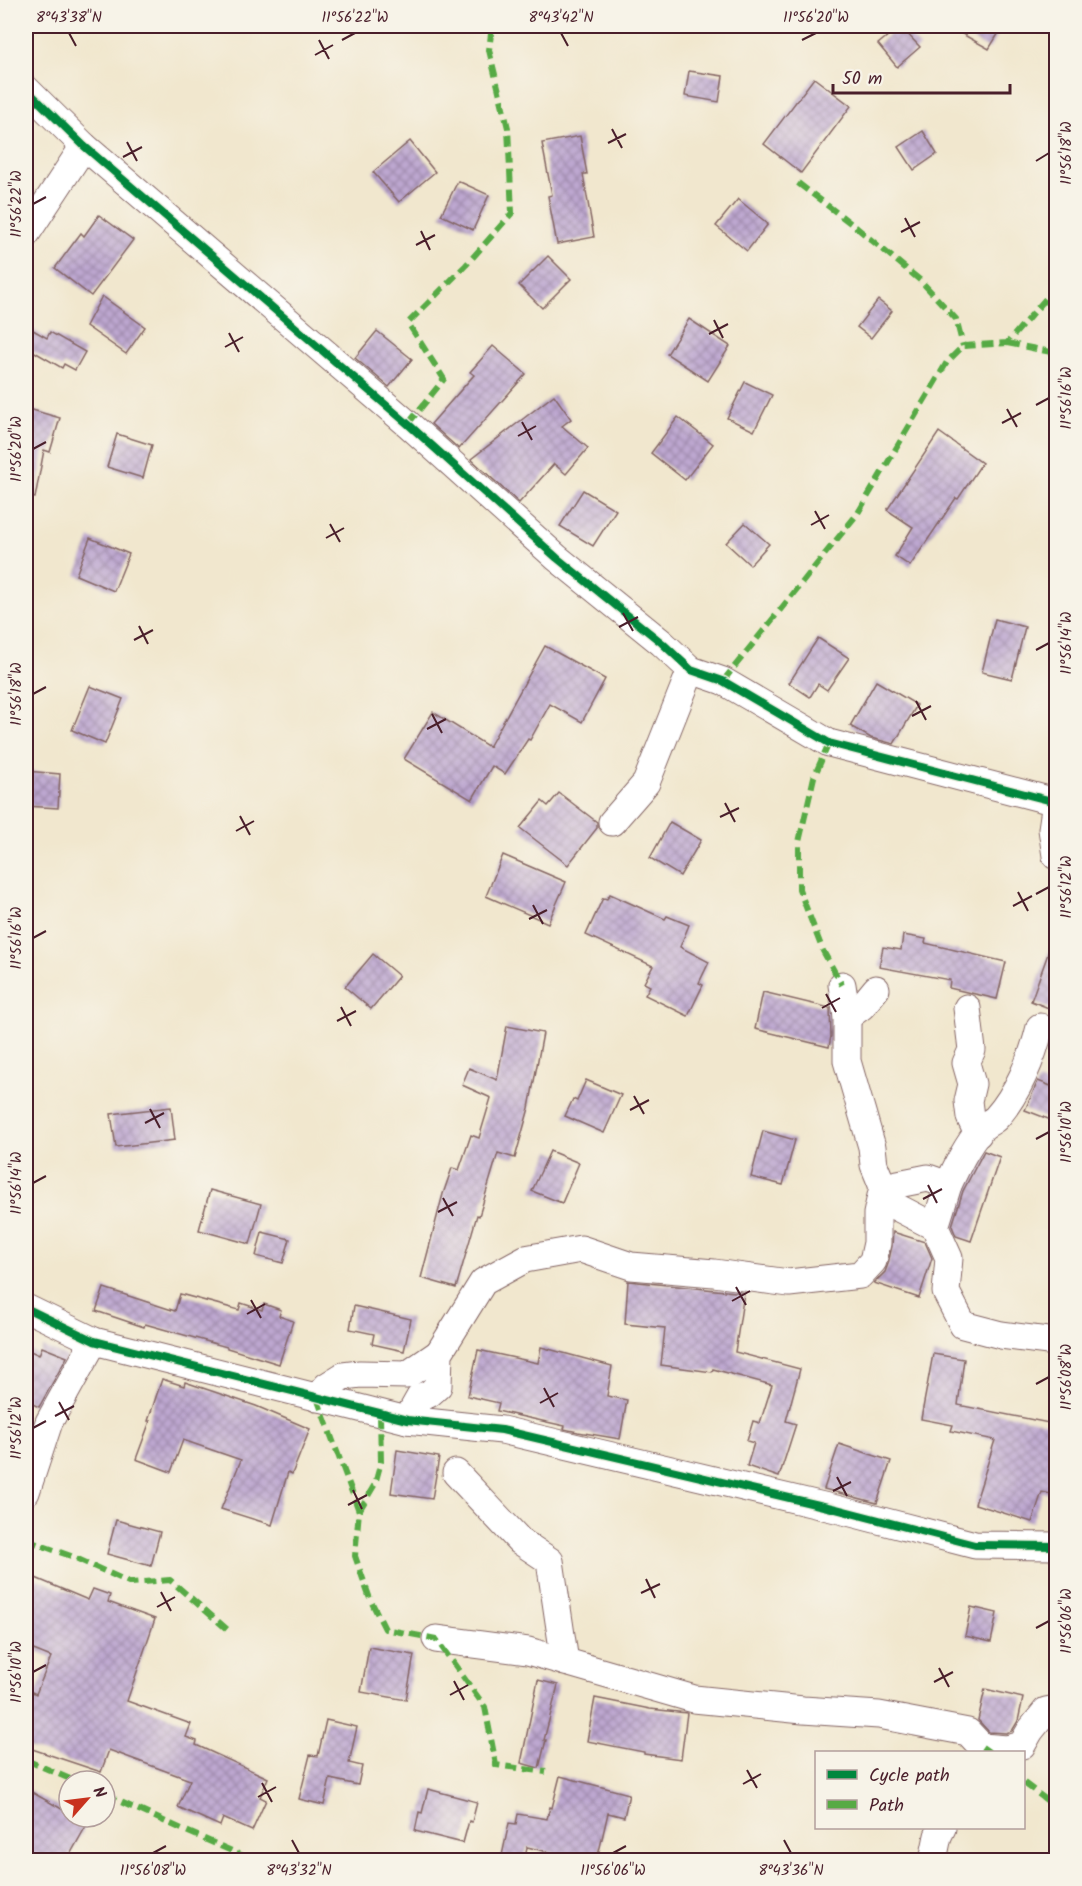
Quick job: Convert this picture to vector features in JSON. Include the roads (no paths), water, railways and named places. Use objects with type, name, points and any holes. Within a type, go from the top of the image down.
[{"type":"street","points":[[26,89],[84,147],[408,424],[557,558],[662,643],[691,670],[723,681],[829,743],[1056,802],[1052,829],[1056,856]]},
{"type":"street","points":[[26,234],[84,147]]},
{"type":"street","points":[[612,822],[646,783],[691,670]]},
{"type":"street","points":[[842,985],[847,1017],[847,1061],[873,1148],[874,1165],[883,1187],[885,1202],[935,1227],[949,1258],[946,1292],[963,1325],[1001,1335],[1056,1342]]},
{"type":"street","points":[[847,1017],[862,1006],[876,989]]},
{"type":"street","points":[[967,1008],[972,1050],[966,1064],[972,1084],[968,1101],[970,1117],[978,1134]]},
{"type":"street","points":[[935,1227],[948,1185],[958,1164],[982,1127],[995,1119],[1012,1095],[1026,1070],[1040,1027]]},
{"type":"street","points":[[883,1187],[928,1178],[948,1185]]},
{"type":"street","points":[[317,1398],[327,1386],[343,1376],[360,1374],[407,1376],[439,1353],[483,1282],[525,1259],[581,1249],[631,1266],[789,1283],[860,1275],[873,1261],[877,1244],[877,1214],[883,1187]]},
{"type":"street","points":[[26,1308],[94,1341],[407,1420],[502,1430],[975,1545],[1056,1546]]},
{"type":"street","points":[[26,1491],[49,1422],[94,1341]]},
{"type":"street","points":[[407,1420],[420,1397],[429,1394],[438,1386],[439,1353]]},
{"type":"street","points":[[456,1473],[520,1541],[550,1561],[565,1662]]},
{"type":"street","points":[[436,1639],[528,1651],[694,1699],[879,1715],[968,1732],[972,1747],[1007,1749],[1022,1745],[1046,1711],[1056,1709]]},
{"type":"street","points":[[933,1860],[941,1829]]}]
